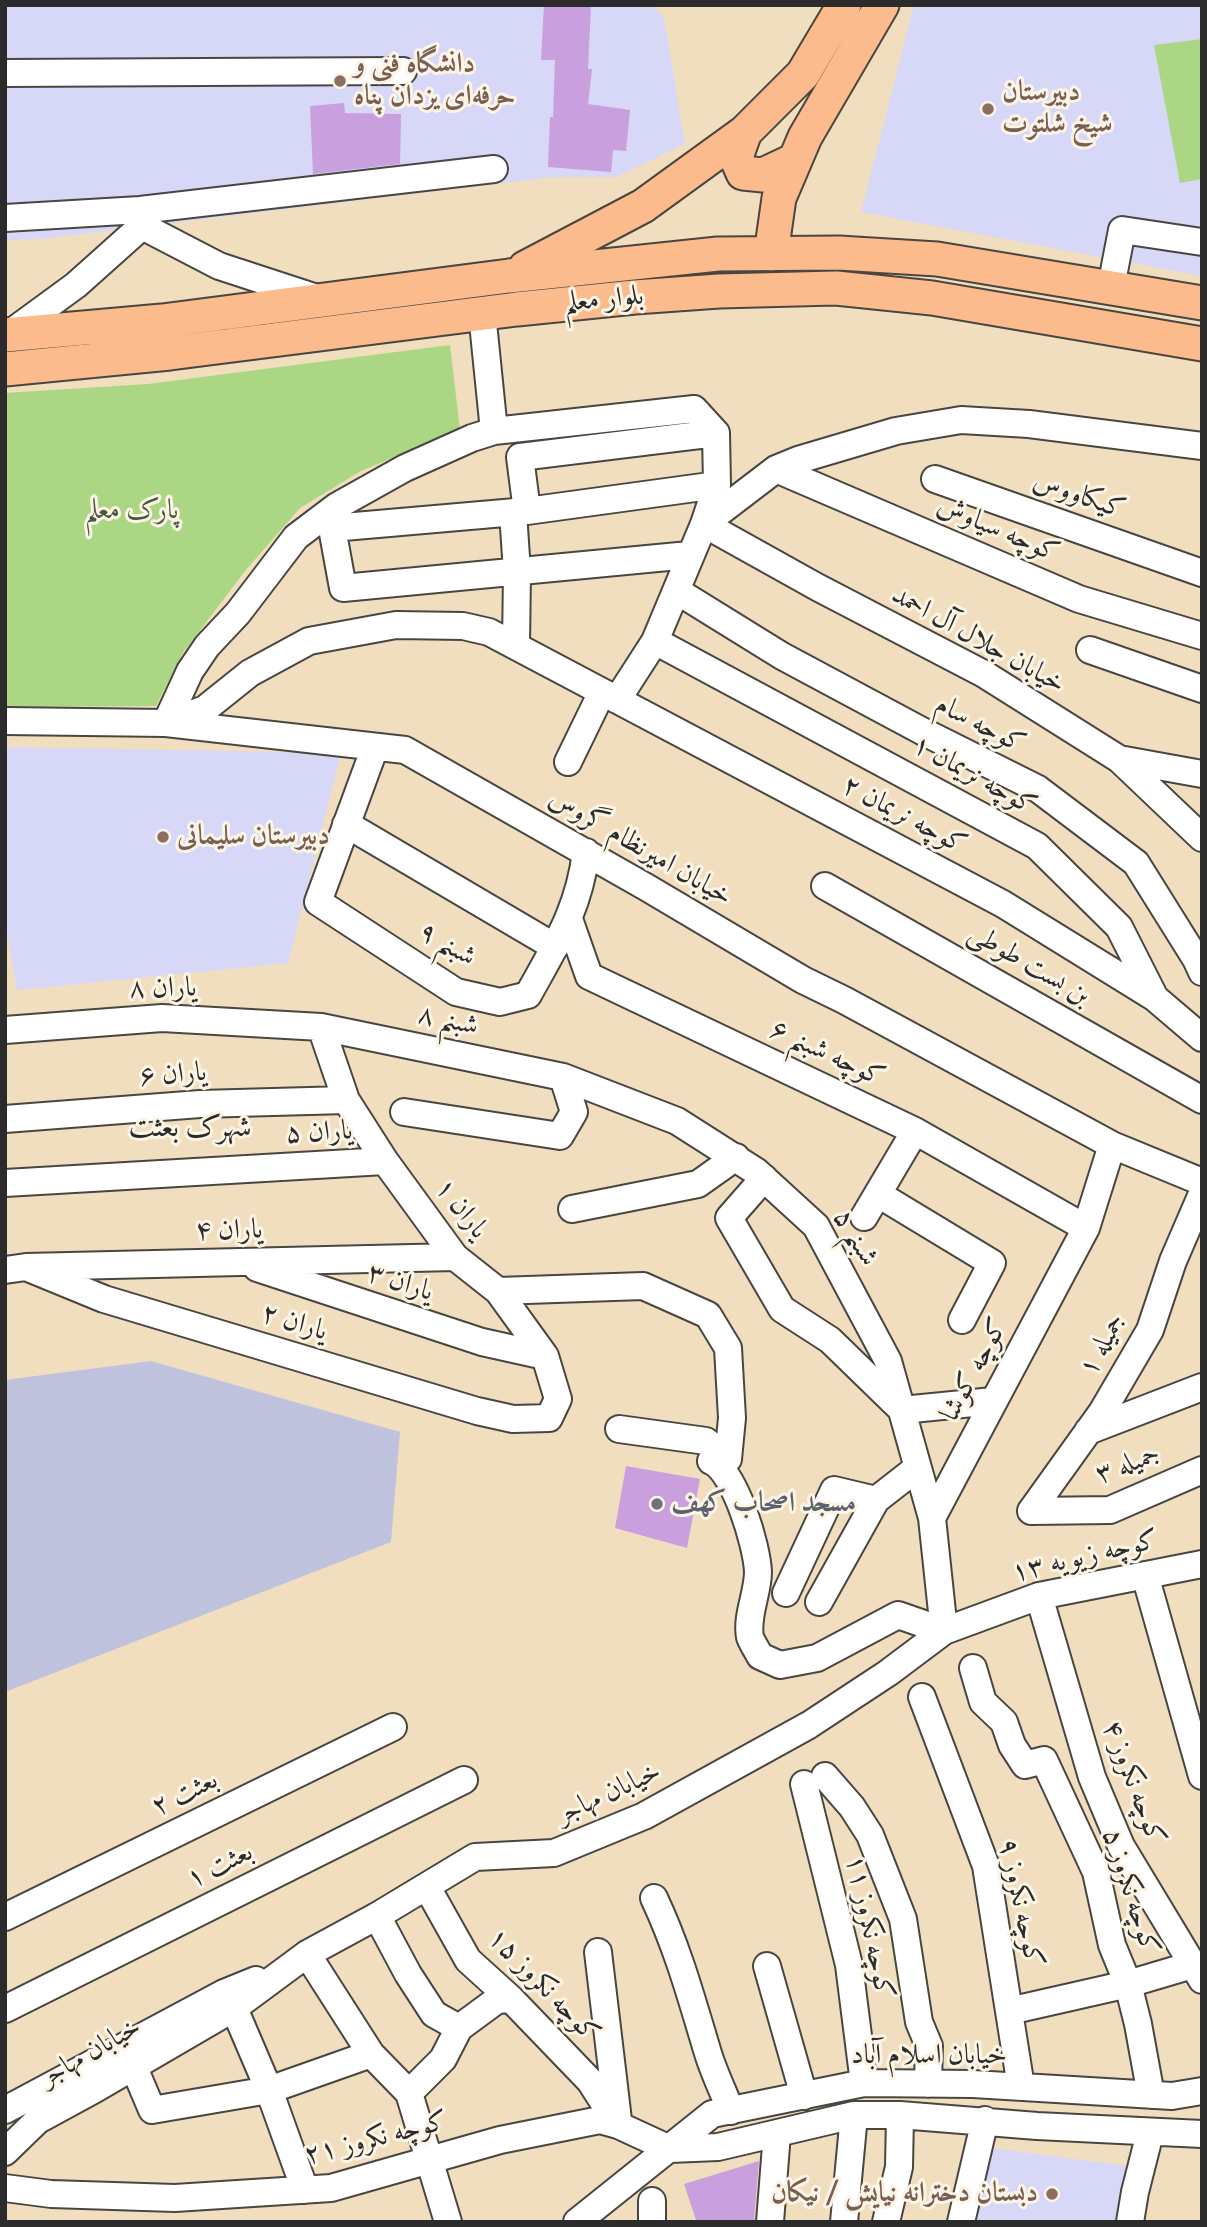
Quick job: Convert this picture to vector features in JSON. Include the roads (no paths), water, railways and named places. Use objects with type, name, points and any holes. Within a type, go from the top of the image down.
[{"type":"main road","points":[[509,276],[643,206],[746,132],[803,74],[844,5]]},
{"type":"main road","points":[[771,254],[779,198],[805,137],[882,5]]},
{"type":"main road","points":[[746,132],[736,157],[743,173],[763,176],[795,160]]},
{"type":"main road","name":"بلوار معلم","points":[[7,335],[162,321],[509,276],[718,254],[839,253],[937,259],[1202,303]]},
{"type":"main road","name":"بلوار معلم","points":[[5,369],[157,355],[481,313],[635,297],[719,291],[836,288],[932,298],[1202,344]]},
{"type":"street","points":[[5,73],[402,71]]},
{"type":"street","points":[[5,218],[141,218],[494,169]]},
{"type":"street","points":[[141,218],[219,266],[326,300]]},
{"type":"street","points":[[7,335],[76,285],[141,218]]},
{"type":"street","points":[[1111,287],[1122,230],[1202,242]]},
{"type":"street","points":[[481,313],[494,431]]},
{"type":"street","points":[[166,723],[190,671],[207,646],[238,613],[296,537],[337,506],[405,468],[494,431],[694,409],[716,433],[717,485],[704,524],[655,641],[609,696],[568,762]]},
{"type":"street","points":[[704,524],[776,469],[798,460],[896,431],[961,420],[1029,424],[1202,446]]},
{"type":"street","points":[[516,646],[520,457],[716,433]]},
{"type":"street","name":"کوچه سیاوش","points":[[776,469],[1079,599],[1202,636]]},
{"type":"street","name":"کیکاووس","points":[[935,480],[1202,573]]},
{"type":"street","points":[[689,555],[344,588],[332,528],[520,511],[717,485]]},
{"type":"street","name":"خیابان جلال آل احمد","points":[[704,524],[817,587],[984,674],[1119,759],[1200,835]]},
{"type":"street","name":"کوچه سام","points":[[677,591],[782,656],[1038,789],[1136,863],[1202,972]]},
{"type":"street","name":"کوچه نریمان ۲","points":[[166,723],[205,709],[250,673],[309,641],[396,625],[463,626],[489,632],[1003,904],[1155,998]]},
{"type":"street","name":"کوچه نریمان ۱","points":[[655,641],[1037,846],[1119,927],[1155,998],[1202,1038]]},
{"type":"street","points":[[1090,650],[1202,689]]},
{"type":"street","name":"خیابان امیرنظام گروس","points":[[5,721],[166,723],[405,750],[586,852],[803,980],[1112,1145],[1202,1182]]},
{"type":"street","points":[[374,747],[346,824],[555,947]]},
{"type":"street","points":[[1119,759],[1202,774]]},
{"type":"street","name":"شبنم ۹","points":[[346,824],[318,902],[456,992],[500,1002],[528,995],[569,919],[582,883],[586,852]]},
{"type":"street","name":"بن بست طوطی","points":[[825,886],[1202,1100]]},
{"type":"street","name":"کوچه شبنم ۶","points":[[569,919],[589,976],[915,1131],[1086,1228]]},
{"type":"street","name":"یاران ۸","points":[[5,1030],[162,1018],[321,1027]]},
{"type":"street","name":"شبنم ۸","points":[[321,1027],[563,1077]]},
{"type":"street","name":"یاران ۱","points":[[321,1027],[346,1100],[385,1161],[455,1256],[498,1291],[545,1356],[558,1399],[549,1418]]},
{"type":"street","points":[[404,1112],[560,1136],[574,1112],[563,1077]]},
{"type":"street","name":"شبنم ۵","points":[[563,1077],[677,1121],[765,1178],[816,1226],[888,1362],[932,1518]]},
{"type":"street","name":"یاران ۶","points":[[5,1119],[200,1104],[346,1100]]},
{"type":"street","points":[[864,1217],[915,1131]]},
{"type":"street","name":"کوچه کوشا","points":[[932,1518],[1086,1228],[1112,1145]]},
{"type":"street","points":[[572,1209],[698,1184],[736,1157]]},
{"type":"street","points":[[5,1160],[14,1182]]},
{"type":"street","name":"یاران ۵","points":[[14,1182],[385,1161]]},
{"type":"street","points":[[765,1178],[729,1217],[782,1309],[830,1340],[902,1410],[993,1401]]},
{"type":"street","points":[[877,1194],[992,1263],[962,1320]]},
{"type":"street","name":"جمیله ۱","points":[[1031,1511],[1088,1431],[1150,1330],[1173,1261],[1202,1194]]},
{"type":"street","name":"یاران ۴","points":[[16,1269],[455,1256]]},
{"type":"street","name":"یاران ۳","points":[[238,1262],[482,1342],[545,1356]]},
{"type":"street","name":"یاران ۲","points":[[16,1269],[477,1412],[513,1419],[549,1418]]},
{"type":"street","points":[[498,1291],[643,1286],[708,1315],[728,1349],[732,1418],[728,1460],[706,1441],[619,1429]]},
{"type":"street","points":[[1088,1431],[1202,1387]]},
{"type":"street","points":[[710,1461],[719,1464],[734,1490],[750,1532],[758,1572],[750,1637],[760,1656],[780,1665],[817,1658],[898,1615],[944,1631],[932,1518]]},
{"type":"street","points":[[819,1602],[876,1500],[917,1468]]},
{"type":"street","name":"جمیله ۳","points":[[1031,1511],[1110,1510],[1202,1471]]},
{"type":"street","points":[[786,1593],[834,1490],[876,1500]]},
{"type":"street","name":"کوچه زیویه ۱۳","points":[[944,1631],[1038,1595],[1202,1564]]},
{"type":"street","points":[[1145,1575],[1202,1776]]},
{"type":"street","name":"کوچه نکروز ۴","points":[[1038,1595],[1093,1777],[1121,1846],[1197,1972]]},
{"type":"street","name":"خیابان مهاجر","points":[[5,2152],[38,2120],[95,2090],[133,2065],[234,2008],[307,1954],[475,1857],[554,1853],[644,1816],[809,1725],[888,1673],[944,1631]]},
{"type":"street","name":"کوچه نکروز ۵","points":[[973,1668],[983,1702],[1004,1722],[1012,1745],[1025,1765],[1044,1760],[1096,1872],[1112,1945],[1128,1984],[1138,2024],[1151,2095]]},
{"type":"street","name":"کوچه نکروز ۹","points":[[922,1697],[986,1866],[1021,2087]]},
{"type":"street","name":"بعثت ۲","points":[[5,1917],[393,1727]]},
{"type":"street","name":"بعثت ۱","points":[[5,2008],[464,1780]]},
{"type":"street","name":"کوچه نکروز ۱۱","points":[[864,2083],[849,1965],[815,1780],[852,1807],[870,1835],[904,1919],[919,2022],[929,2046],[928,2084]]},
{"type":"street","name":"کوچه نکروز ۱۵","points":[[427,1886],[468,1960],[590,2081],[618,2125]]},
{"type":"street","points":[[654,1898],[672,1936],[708,2052],[731,2111]]},
{"type":"street","points":[[377,1916],[408,1974],[434,2014],[459,2028]]},
{"type":"street","points":[[598,1952],[618,2125]]},
{"type":"street","points":[[307,1954],[371,2054],[409,2093],[448,2222]]},
{"type":"street","points":[[767,1966],[804,2096]]},
{"type":"street","name":"خیابان مهاجر","points":[[5,2110],[225,1993],[284,1969]]},
{"type":"street","points":[[1009,2011],[1128,1984],[1197,1972]]},
{"type":"street","points":[[409,2093],[443,2059],[459,2028],[497,2000],[510,1999]]},
{"type":"street","points":[[234,2008],[269,2090],[305,2190]]},
{"type":"street","points":[[133,2065],[152,2109],[269,2090],[371,2054]]},
{"type":"street","name":"خیابان اسلام آباد","points":[[577,2222],[712,2114],[864,2083],[1021,2087],[1172,2096],[1202,2091]]},
{"type":"street","points":[[670,2149],[718,2147],[854,2115],[901,2115],[1037,2126],[1202,2134]]},
{"type":"street","points":[[844,2222],[854,2115]]},
{"type":"street","points":[[886,2222],[899,2167],[901,2115]]},
{"type":"street","name":"کوچه نکروز ۲۱","points":[[5,2188],[51,2194],[175,2198],[331,2188],[500,2140],[600,2120],[618,2125],[670,2149]]},
{"type":"street","points":[[961,2222],[985,2120]]},
{"type":"street","points":[[769,2222],[777,2133]]},
{"type":"street","points":[[1130,2222],[1150,2133]]},
{"type":"place","name":"دانشگاه فنی و حرفه‌ای یزدان پناه","points":[[340,81]]},
{"type":"place","name":"دبیرستان شیخ شلتوت","points":[[988,109]]},
{"type":"place","name":"دبیرستان سلیمانی","points":[[163,837]]},
{"type":"place","name":"مسجد اصحاب کهف","points":[[657,1504]]},
{"type":"place","name":"دبستان دخترانه نیایش / نیکان","points":[[1052,2194]]},
{"type":"district","name":"شهرک بعثت","points":[[190,1128]]},
{"type":"park label","name":"پارک معلم","points":[[132,511]]}]
